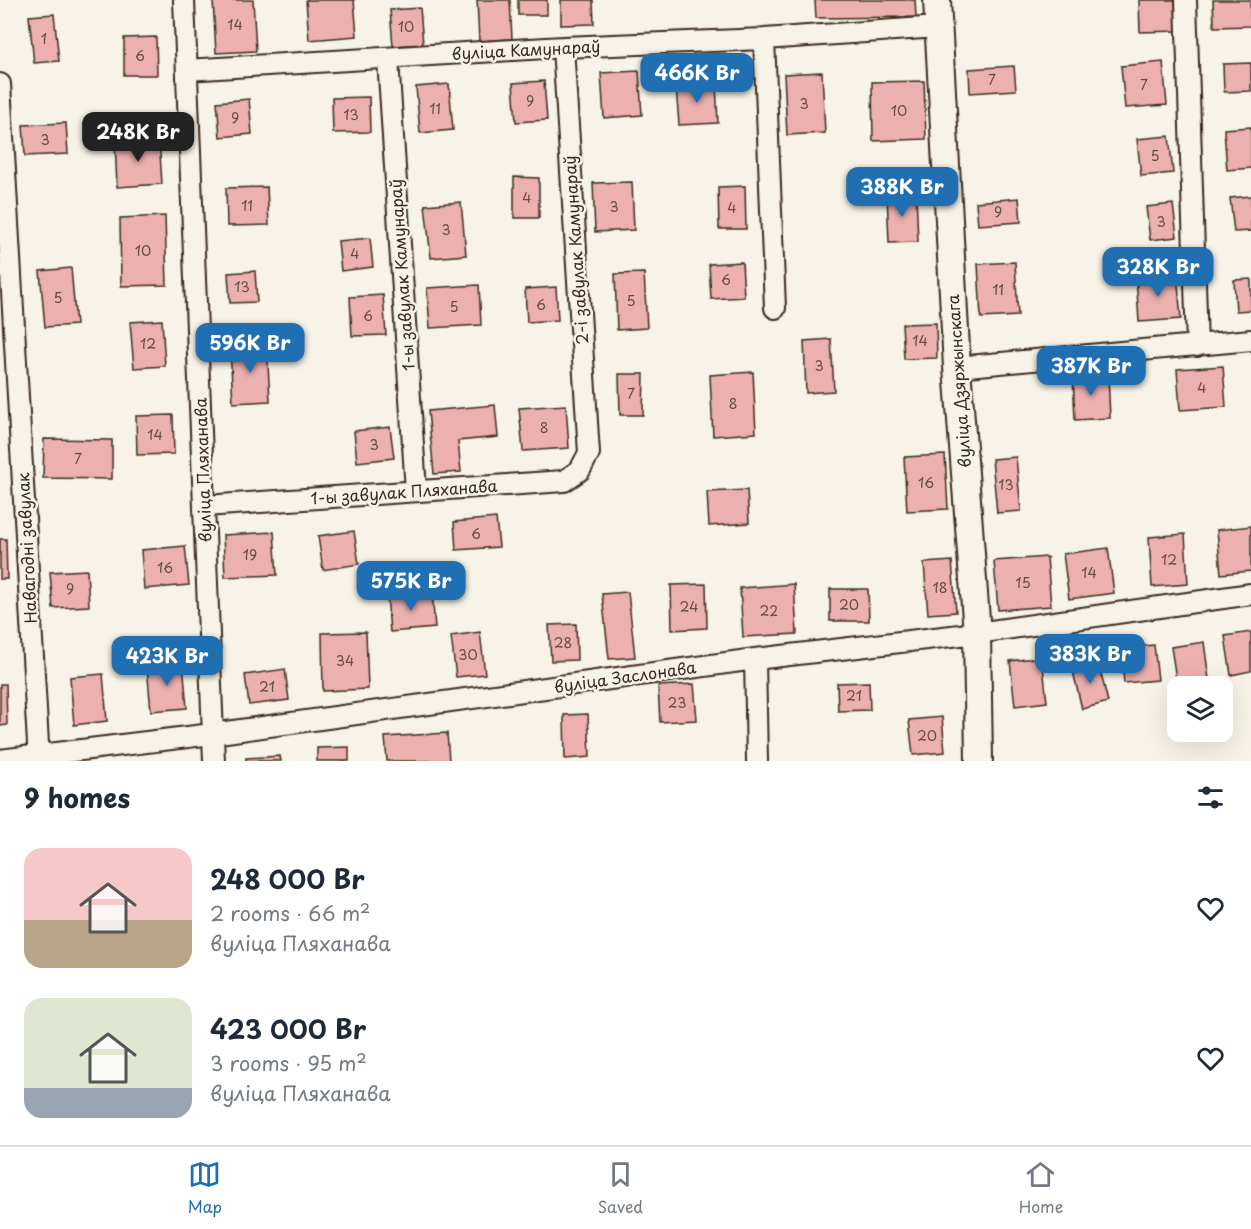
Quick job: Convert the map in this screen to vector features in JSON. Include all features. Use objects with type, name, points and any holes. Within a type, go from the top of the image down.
[{"type":"street","name":"вуліца Пляханава","points":[[184,0],[214,761]]},
{"type":"street","name":"вуліца Дзяржынскага","points":[[937,0],[957,367],[976,633],[979,761]]},
{"type":"street","points":[[1186,0],[1197,346]]},
{"type":"street","name":"вуліца Камунараў","points":[[187,70],[563,47],[764,39],[938,27]]},
{"type":"street","points":[[764,39],[775,308]]},
{"type":"street","name":"2-і завулак Камунараў","points":[[563,47],[589,453]]},
{"type":"street","name":"1-ы завулак Камунараў","points":[[388,59],[416,491]]},
{"type":"street","name":"Навагодні завулак","points":[[0,84],[39,758]]},
{"type":"street","points":[[957,367],[1251,340]]},
{"type":"street","name":"1-ы завулак Пляханава","points":[[205,506],[564,481],[580,470],[589,453]]},
{"type":"street","name":"вуліца Заслонава","points":[[0,760],[39,758],[755,658],[976,633],[1251,594]]},
{"type":"street","points":[[755,658],[758,761]]},
{"type":"building","points":[[213,0],[253,0],[256,51],[216,53]]},
{"type":"building","points":[[306,0],[354,0],[357,36],[309,40]]},
{"type":"building","points":[[477,0],[510,0],[512,39],[479,41]]},
{"type":"building","points":[[518,0],[547,0],[547,15],[518,15]]},
{"type":"building","points":[[561,0],[593,0],[594,24],[561,25]]},
{"type":"building","points":[[815,0],[915,0],[916,17],[816,18]]},
{"type":"building","points":[[1139,0],[1178,0],[1179,31],[1140,32]]},
{"type":"building","points":[[1213,0],[1250,0],[1251,26],[1214,27]]},
{"type":"building","points":[[420,8],[423,44],[393,46],[390,10]]},
{"type":"building","points":[[54,14],[59,61],[34,63],[29,16]]},
{"type":"building","points":[[156,37],[157,75],[124,75],[124,38]]},
{"type":"building","points":[[1163,62],[1167,105],[1125,108],[1121,66]]},
{"type":"building","points":[[1251,63],[1251,91],[1224,92],[1223,64]]},
{"type":"building","points":[[1014,66],[1016,90],[970,93],[969,69]]},
{"type":"building","points":[[639,71],[642,115],[604,118],[601,73]]},
{"type":"building","points":[[822,72],[825,133],[787,135],[784,74]]},
{"type":"building","points":[[544,81],[547,120],[516,122],[513,83]]},
{"type":"building","points":[[924,81],[926,139],[873,141],[872,82]]},
{"type":"building","points":[[449,84],[453,130],[420,133],[416,87]]},
{"type":"building","points":[[716,84],[718,123],[679,125],[676,86]]},
{"type":"building","points":[[369,97],[370,132],[333,133],[332,98]]},
{"type":"building","points":[[249,99],[252,134],[220,137],[217,102]]},
{"type":"building","points":[[66,123],[68,154],[25,156],[23,125]]},
{"type":"building","points":[[1251,127],[1251,168],[1227,170],[1224,129]]},
{"type":"building","points":[[1169,136],[1173,173],[1141,176],[1137,139]]},
{"type":"building","points":[[159,139],[162,184],[117,187],[115,142]]},
{"type":"building","points":[[514,177],[539,178],[539,218],[514,218]]},
{"type":"building","points":[[632,182],[634,230],[595,232],[593,183]]},
{"type":"building","points":[[745,186],[746,229],[719,229],[718,187]]},
{"type":"building","points":[[267,187],[269,225],[227,226],[226,188]]},
{"type":"building","points":[[916,193],[918,242],[889,243],[887,194]]},
{"type":"building","points":[[1251,196],[1251,231],[1234,232],[1230,198]]},
{"type":"building","points":[[1019,198],[1021,222],[978,225],[976,202]]},
{"type":"building","points":[[461,202],[466,255],[431,258],[425,205]]},
{"type":"building","points":[[1173,204],[1177,237],[1150,240],[1146,207]]},
{"type":"building","points":[[165,216],[167,285],[121,286],[120,218]]},
{"type":"building","points":[[370,238],[373,267],[341,271],[338,241]]},
{"type":"building","points":[[742,262],[744,297],[711,299],[709,264]]},
{"type":"building","points":[[1015,262],[1018,316],[981,318],[978,264]]},
{"type":"building","points":[[71,268],[76,325],[45,327],[40,271]]},
{"type":"building","points":[[255,271],[257,302],[230,303],[228,273]]},
{"type":"building","points":[[644,273],[647,328],[617,330],[615,274]]},
{"type":"building","points":[[1177,273],[1181,319],[1139,322],[1136,276]]},
{"type":"building","points":[[1251,279],[1251,310],[1236,311],[1234,280]]},
{"type":"building","points":[[479,285],[481,325],[430,328],[427,288]]},
{"type":"building","points":[[556,287],[558,320],[527,322],[525,289]]},
{"type":"building","points":[[383,295],[386,335],[352,336],[350,297]]},
{"type":"building","points":[[162,320],[165,366],[134,368],[130,322]]},
{"type":"building","points":[[936,323],[937,358],[904,359],[902,324]]},
{"type":"building","points":[[831,339],[834,391],[806,393],[804,341]]},
{"type":"building","points":[[267,346],[270,401],[233,403],[230,347]]},
{"type":"building","points":[[1223,366],[1226,407],[1180,410],[1177,369]]},
{"type":"building","points":[[753,372],[756,433],[713,436],[710,375]]},
{"type":"building","points":[[619,374],[644,374],[643,415],[620,415]]},
{"type":"building","points":[[1108,375],[1110,418],[1075,420],[1073,376]]},
{"type":"building","points":[[495,405],[498,437],[458,441],[461,472],[434,474],[428,411]]},
{"type":"building","points":[[566,405],[569,448],[523,451],[519,408]]},
{"type":"building","points":[[173,415],[174,454],[137,455],[136,416]]},
{"type":"building","points":[[390,427],[394,458],[357,462],[354,431]]},
{"type":"building","points":[[44,439],[112,440],[112,479],[43,478]]},
{"type":"building","points":[[945,455],[948,509],[907,511],[904,457]]},
{"type":"building","points":[[1016,457],[1021,511],[997,513],[992,459]]},
{"type":"building","points":[[747,490],[749,523],[709,526],[707,492]]},
{"type":"building","points":[[496,518],[499,547],[456,550],[454,522]]},
{"type":"building","points":[[1251,526],[1251,571],[1221,574],[1217,530]]},
{"type":"building","points":[[354,531],[359,564],[323,570],[318,536]]},
{"type":"building","points":[[274,532],[277,575],[225,577],[223,535]]},
{"type":"building","points":[[1185,534],[1188,584],[1152,587],[1149,537]]},
{"type":"building","points":[[0,539],[6,539],[7,579],[0,579]]},
{"type":"building","points":[[185,546],[189,585],[144,589],[141,550]]},
{"type":"building","points":[[1108,548],[1114,593],[1069,599],[1063,554]]},
{"type":"building","points":[[1047,557],[1051,606],[998,610],[994,561]]},
{"type":"building","points":[[952,561],[956,612],[928,614],[924,563]]},
{"type":"building","points":[[87,570],[89,606],[53,608],[50,572]]},
{"type":"building","points":[[706,584],[707,628],[672,630],[671,585]]},
{"type":"building","points":[[794,584],[797,634],[743,637],[740,588]]},
{"type":"building","points":[[830,589],[868,589],[869,621],[830,621]]},
{"type":"building","points":[[432,592],[435,628],[390,632],[387,595]]},
{"type":"building","points":[[628,592],[635,657],[609,659],[602,594]]},
{"type":"building","points":[[576,624],[577,660],[551,661],[549,625]]},
{"type":"building","points":[[366,632],[368,689],[323,691],[322,633]]},
{"type":"building","points":[[480,632],[485,674],[456,677],[451,636]]},
{"type":"building","points":[[1251,632],[1251,671],[1231,675],[1225,636]]},
{"type":"building","points":[[1204,642],[1209,676],[1176,676],[1171,647]]},
{"type":"building","points":[[1154,645],[1158,680],[1124,683],[1121,648]]},
{"type":"building","points":[[1042,657],[1047,702],[1015,706],[1010,661]]},
{"type":"building","points":[[1098,661],[1108,702],[1082,709],[1072,667]]},
{"type":"building","points":[[183,663],[187,708],[151,711],[147,666]]},
{"type":"building","points":[[285,669],[289,700],[249,705],[245,675]]},
{"type":"building","points":[[103,674],[107,721],[74,725],[70,677]]},
{"type":"building","points":[[869,682],[870,710],[838,711],[837,683]]},
{"type":"building","points":[[0,684],[6,684],[7,725],[0,726]]},
{"type":"building","points":[[694,684],[697,720],[660,722],[658,686]]},
{"type":"building","points":[[588,714],[590,757],[565,759],[564,715]]},
{"type":"building","points":[[942,717],[945,752],[913,755],[909,720]]},
{"type":"building","points":[[447,733],[449,761],[387,761],[385,737]]},
{"type":"building","points":[[349,747],[349,761],[317,761],[317,748]]},
{"type":"building","points":[[280,756],[281,761],[246,761],[246,758]]}]
